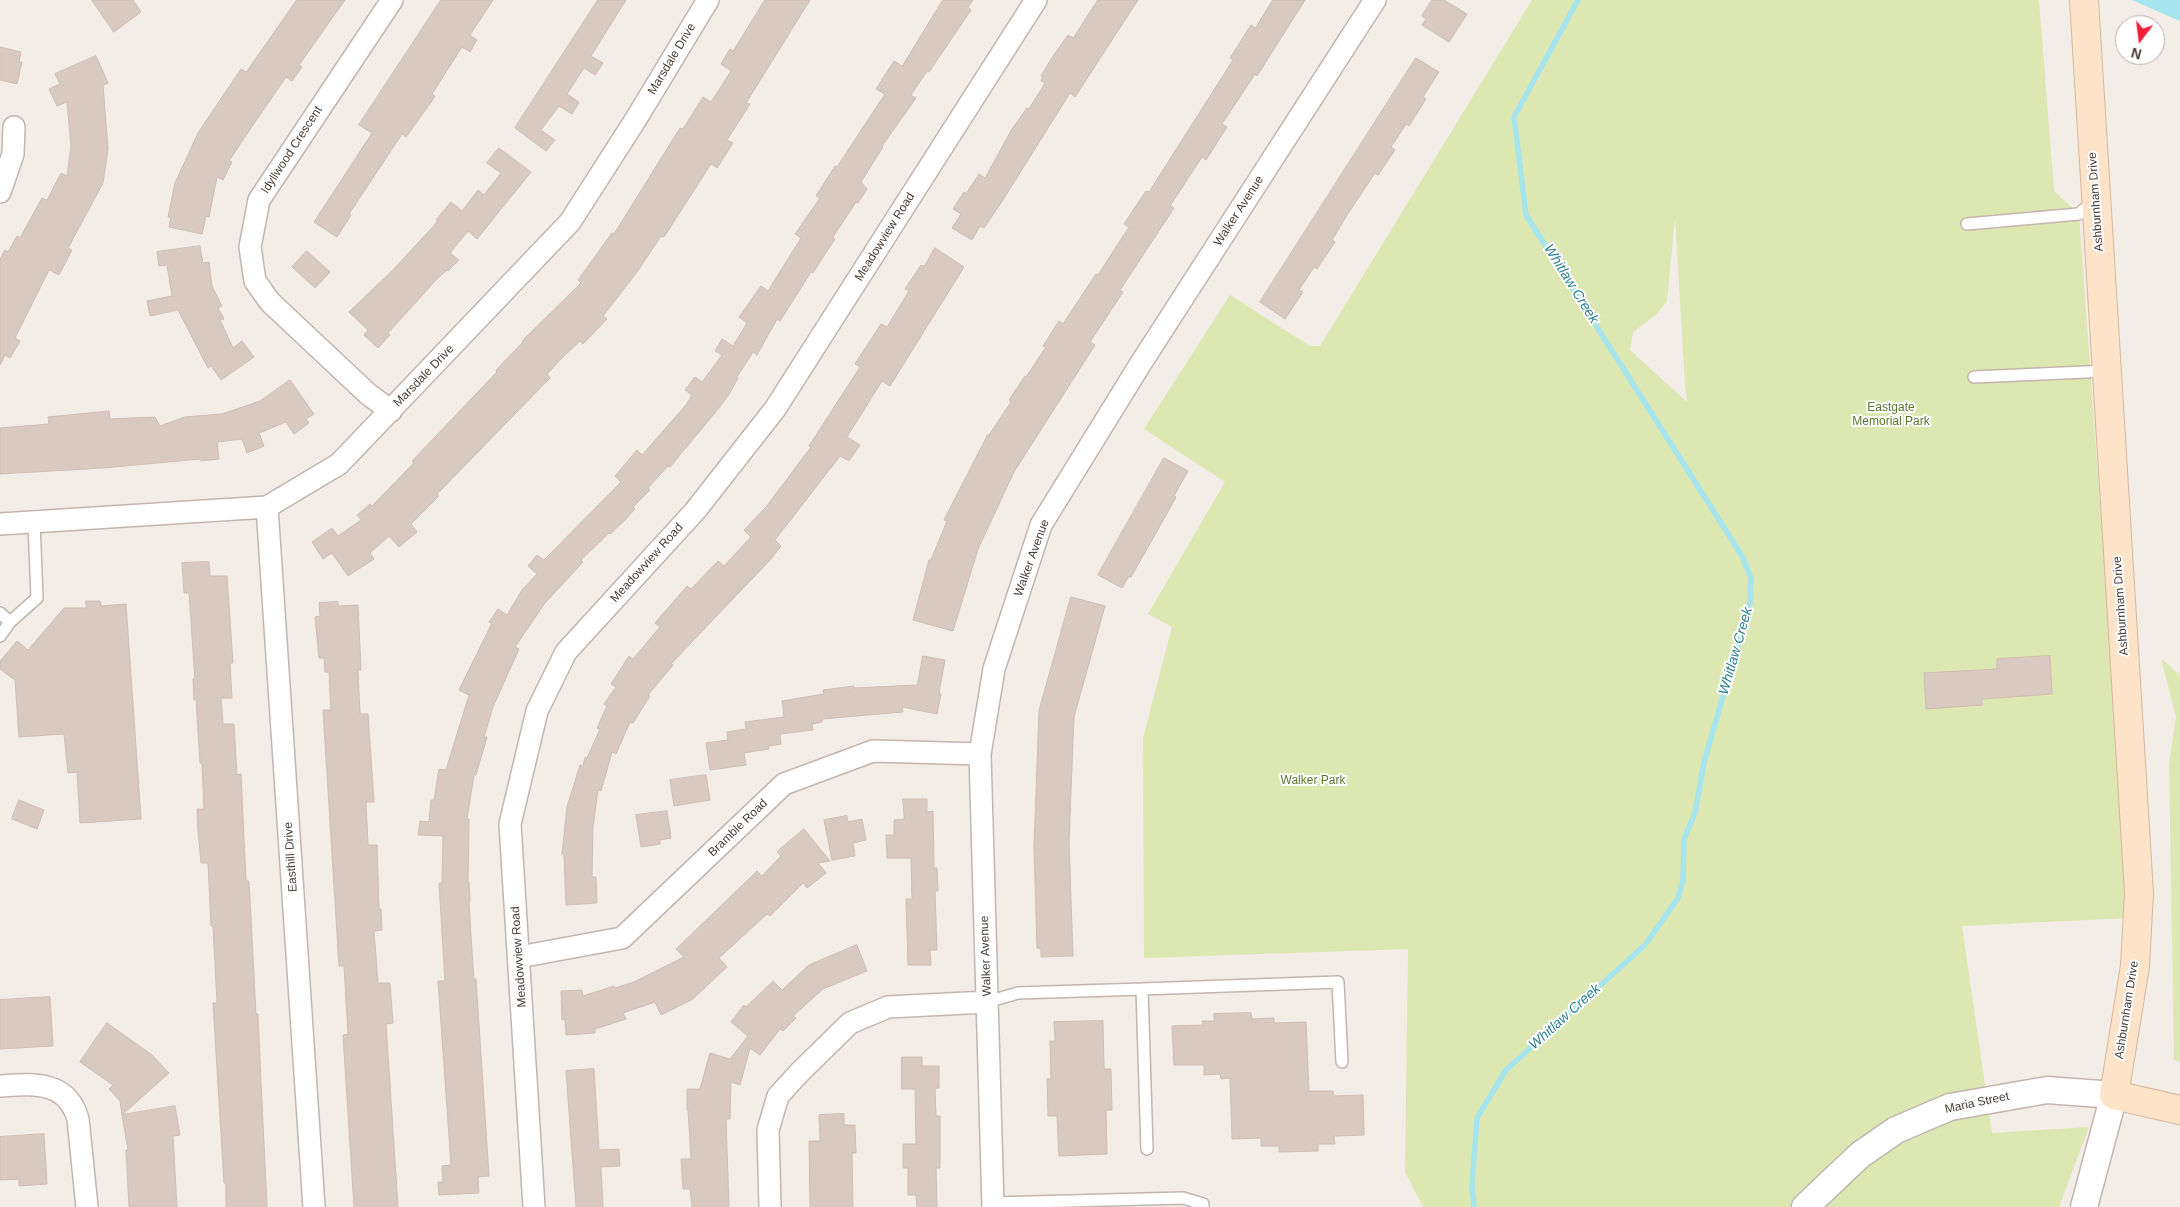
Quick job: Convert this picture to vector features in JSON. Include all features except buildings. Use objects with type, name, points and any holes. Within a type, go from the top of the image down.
[{"type":"main road","name":"Ashburnham Drive","points":[[2084,0],[2139,893],[2135,966],[2114,1095]]},
{"type":"main road","name":"Maria Street","points":[[2114,1095],[2180,1110]]},
{"type":"street","name":"Idyllwood Crescent","points":[[391,411],[368,394],[270,302],[255,281],[250,248],[259,200],[392,0]]},
{"type":"street","name":"Marsdale Drive","points":[[0,524],[267,507],[339,464],[570,222],[636,119],[708,0]]},
{"type":"street","name":"Meadowview Road","points":[[534,1207],[510,824],[537,712],[566,652],[695,511],[775,409],[1036,0]]},
{"type":"street","name":"Walker Avenue","points":[[993,1205],[980,754],[994,669],[1041,524],[1141,364],[1375,0]]},
{"type":"street","points":[[0,192],[13,154],[14,127]]},
{"type":"street","name":"Easthill Drive","points":[[267,507],[314,1207]]},
{"type":"street","name":"Bramble Road","points":[[519,957],[622,938],[784,784],[873,751],[980,754]]},
{"type":"street","points":[[770,1207],[768,1130],[778,1096],[850,1023],[888,1007],[988,1002]]},
{"type":"street","points":[[0,1086],[33,1084],[52,1088],[74,1106],[79,1128],[86,1207]]},
{"type":"street","name":"Maria Street","points":[[1805,1207],[1860,1155],[1896,1130],[1950,1107],[2047,1090],[2114,1095]]},
{"type":"street","name":"Ashburnham Drive","points":[[2084,1207],[2114,1095]]},
{"type":"lane","points":[[1966,224],[2079,214],[2096,199]]},
{"type":"lane","points":[[1974,377],[2107,371]]},
{"type":"lane","points":[[0,636],[10,622],[37,598],[34,522]]},
{"type":"lane","points":[[0,613],[10,622]]},
{"type":"lane","points":[[988,1002],[1018,993],[1338,982],[1342,1062]]},
{"type":"lane","points":[[1142,989],[1148,1149]]},
{"type":"lane","points":[[993,1205],[1067,1204],[1184,1198],[1203,1204],[1203,1207]]},
{"type":"green space","points":[[1532,0],[2039,0],[2054,191],[2079,214],[2130,918],[1962,926],[1992,1133],[2089,1127],[2059,1207],[1423,1207],[1405,1172],[1408,949],[1144,958],[1143,738],[1172,627],[1148,614],[1225,482],[1144,429],[1230,295],[1310,346],[1320,346]],"holes":[[[1675,218],[1687,402],[1630,350],[1633,332],[1656,315],[1667,301]]]},
{"type":"green space","points":[[2161,658],[2180,676],[2180,1062],[2174,1060],[2169,764],[2176,717]]},
{"type":"water","points":[[2132,0],[2180,0],[2180,21]]},
{"type":"waterway","name":"Whitlaw Creek","points":[[1474,1207],[1472,1185],[1477,1118],[1506,1070],[1645,945],[1678,898],[1683,880],[1684,839],[1695,813],[1704,762],[1750,604],[1751,578],[1742,556],[1526,215],[1514,117],[1578,0]]},
{"type":"park label","name":"Eastgate Memorial Park","points":[[1891,415]]},
{"type":"park label","name":"Walker Park","points":[[1313,781]]}]
